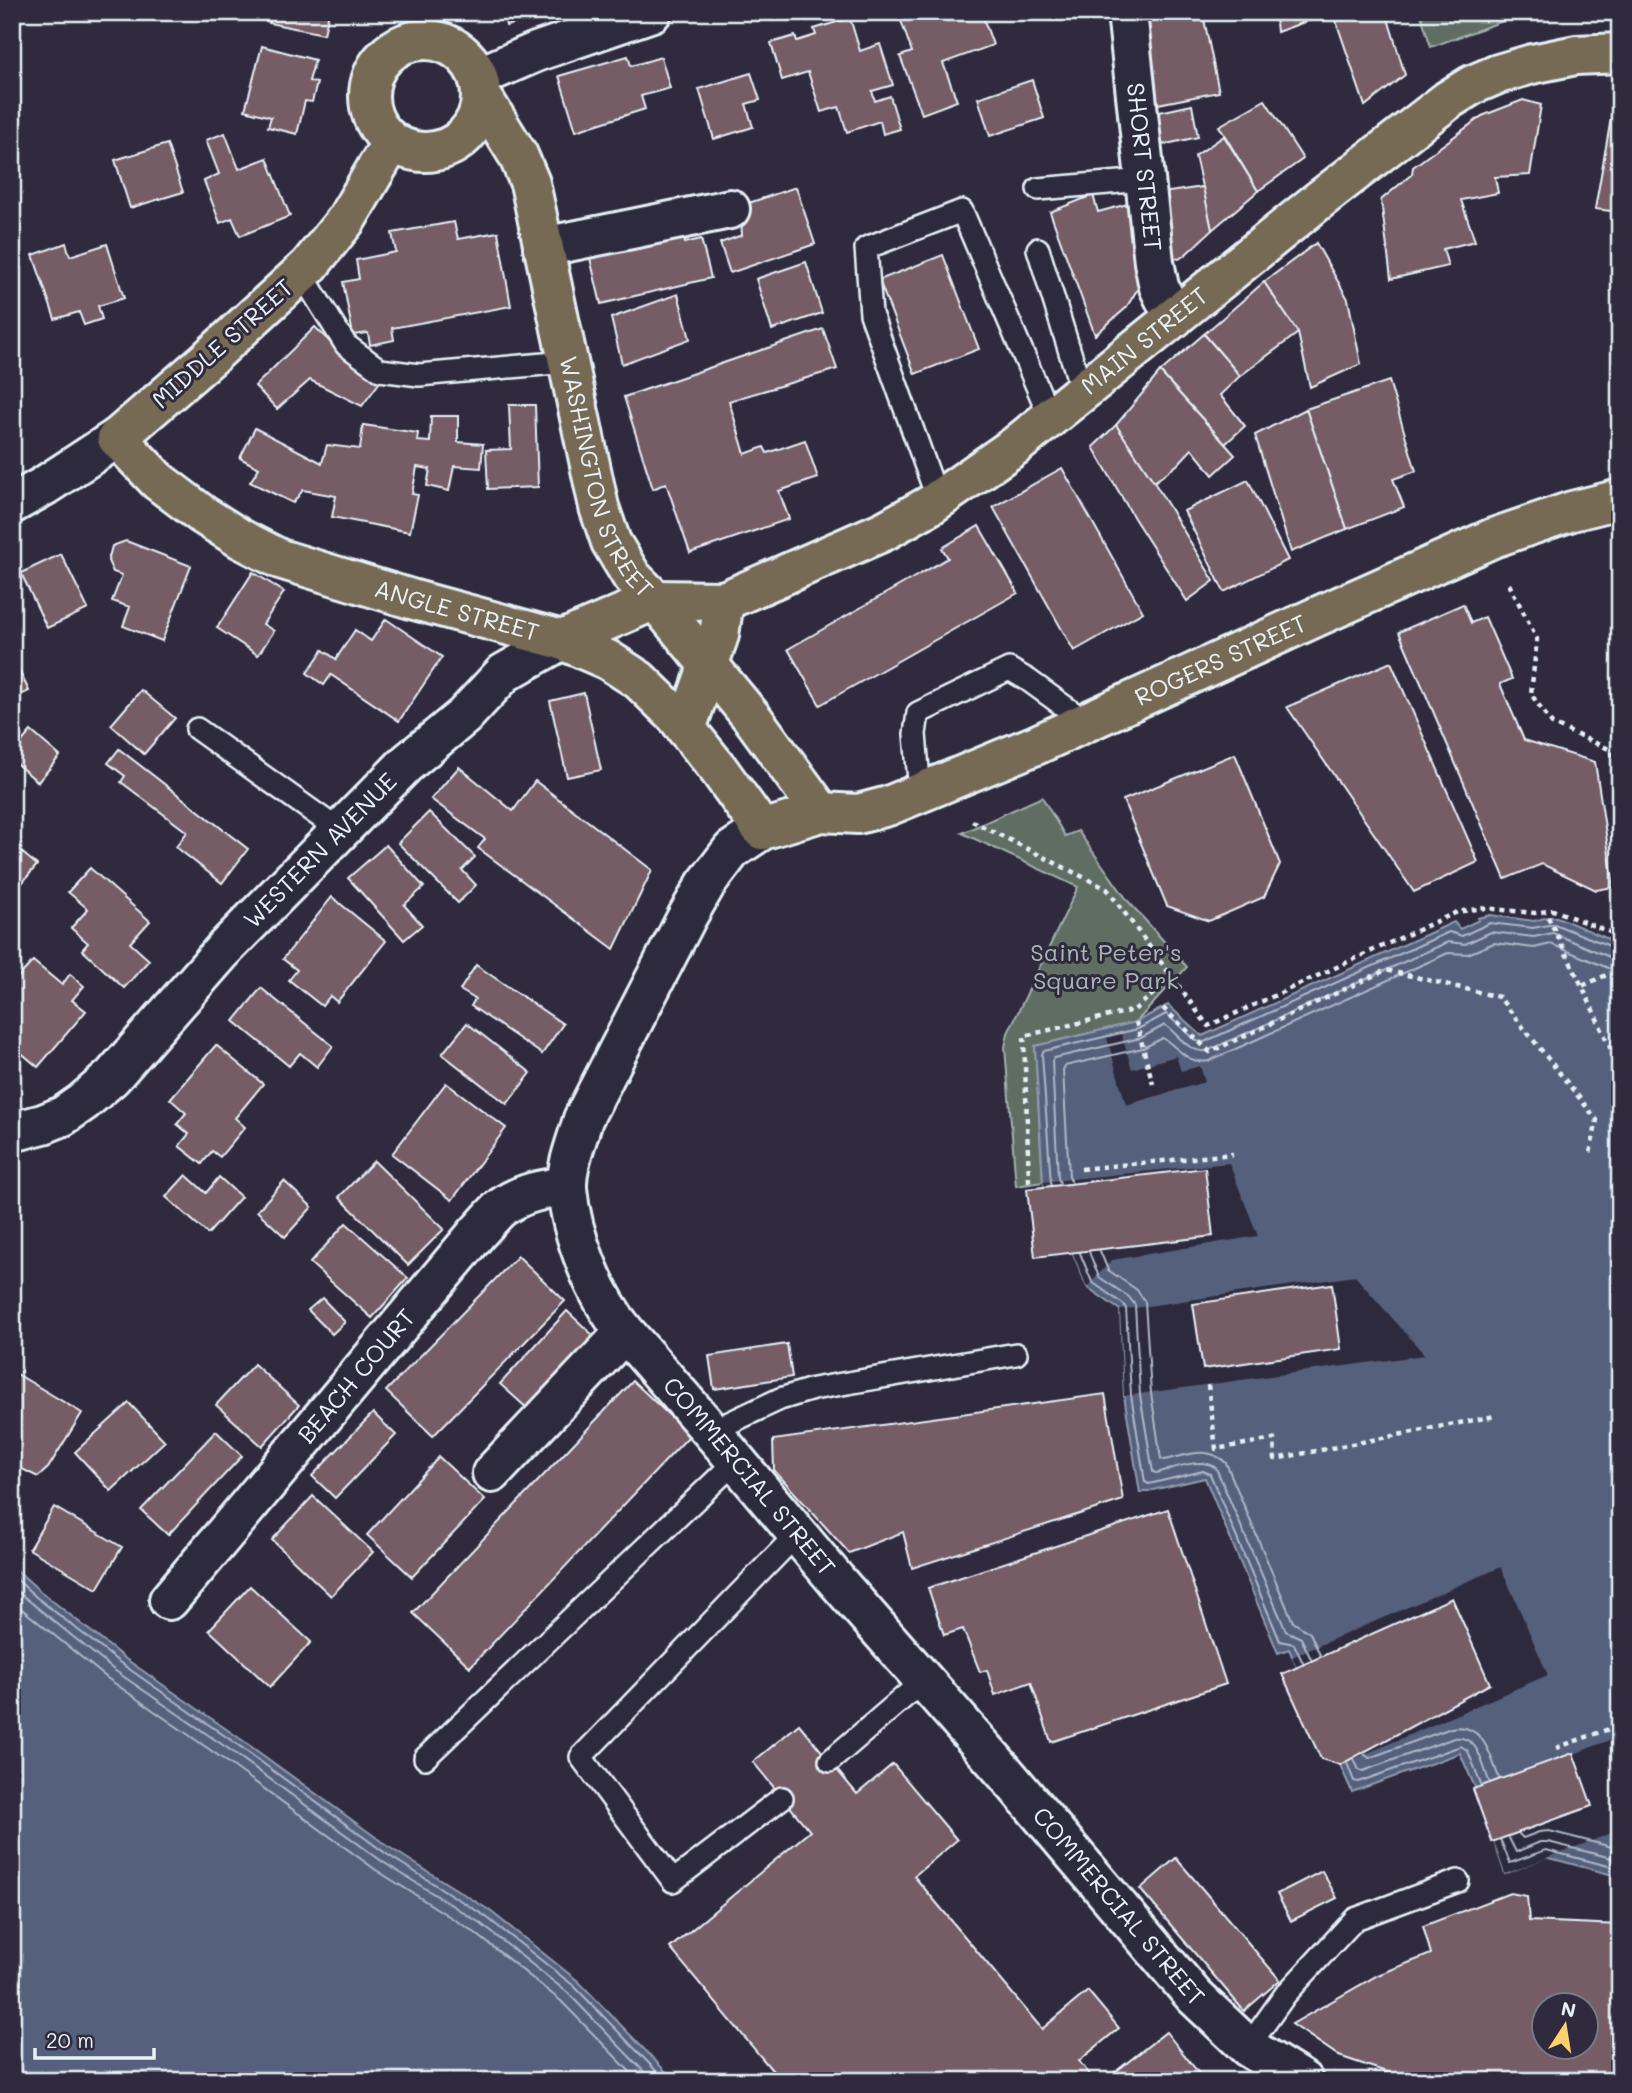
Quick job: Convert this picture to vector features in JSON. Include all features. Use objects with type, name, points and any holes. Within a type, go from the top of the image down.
[{"type":"main road","points":[[418,26],[438,41],[455,49],[468,61],[480,86],[479,112],[471,128],[459,141],[443,149],[426,152],[408,150],[392,142],[380,130],[372,116],[370,82],[377,66],[388,53],[403,44],[418,26]]},
{"type":"main road","name":"MAIN STREET","points":[[655,600],[724,601],[884,531],[938,500],[1014,446],[1448,100],[1472,85],[1532,64],[1576,55],[1620,52]]},
{"type":"main road","name":"WASHINGTON STREET","points":[[480,86],[530,183],[598,507],[611,542],[632,578],[655,600],[754,720],[821,812]]},
{"type":"main road","name":"MIDDLE STREET","points":[[117,438],[309,267],[346,220],[392,142]]},
{"type":"main road","name":"ANGLE STREET","points":[[117,438],[158,481],[241,539],[280,559],[411,599],[562,640],[608,660],[639,680],[676,716],[762,830]]},
{"type":"main road","name":"ROGERS STREET","points":[[821,812],[858,814],[888,806],[1036,745],[1493,538],[1572,510],[1620,499]]},
{"type":"main road","name":"WESTERN AVENUE","points":[[562,640],[655,600]]},
{"type":"main road","points":[[686,729],[719,635],[724,601]]},
{"type":"main road","name":"COMMERCIAL STREET","points":[[762,830],[821,812]]},
{"type":"street","points":[[480,86],[536,52],[652,12]]},
{"type":"street","name":"SHORT STREET","points":[[1127,12],[1154,262],[1159,287],[1174,318]]},
{"type":"street","points":[[543,247],[730,209]]},
{"type":"street","name":"MIDDLE STREET","points":[[12,504],[117,438]]},
{"type":"street","name":"WESTERN AVENUE","points":[[12,1132],[63,1116],[112,1077],[226,947],[407,764],[464,716],[504,673],[562,640]]},
{"type":"street","name":"COMMERCIAL STREET","points":[[762,830],[732,850],[706,884],[583,1119],[572,1155],[567,1186],[577,1238],[594,1285],[616,1322],[1194,1996],[1248,2047],[1300,2080]]},
{"type":"street","name":"BEACH COURT","points":[[169,1600],[486,1224],[502,1208],[527,1194],[567,1186]]},
{"type":"street","points":[[492,1473],[625,1332]]},
{"type":"lane","points":[[1038,190],[1144,180]]},
{"type":"lane","points":[[938,500],[872,314],[866,248],[962,211],[1050,417]]},
{"type":"lane","points":[[1038,249],[1082,391]]},
{"type":"lane","points":[[302,273],[346,345],[380,370],[419,375],[568,362]]},
{"type":"lane","points":[[920,793],[915,734],[918,713],[1009,669],[1086,722]]},
{"type":"lane","points":[[197,729],[340,831]]},
{"type":"lane","points":[[712,1432],[780,1399],[813,1389],[1016,1354]]},
{"type":"lane","points":[[425,1758],[736,1461]]},
{"type":"lane","points":[[782,1798],[673,1881],[581,1757],[797,1534]]},
{"type":"lane","points":[[830,1761],[924,1680]]},
{"type":"lane","points":[[1248,2047],[1285,1995],[1355,1919],[1458,1881]]},
{"type":"path","points":[[1510,584],[1537,639],[1531,694],[1552,724],[1609,749],[1620,764]]},
{"type":"path","points":[[972,821],[1107,890],[1208,1026],[1457,912],[1484,908],[1535,913],[1553,910],[1620,936]]},
{"type":"path","points":[[1548,917],[1583,986],[1619,1067]]},
{"type":"path","points":[[1583,986],[1620,969]]},
{"type":"path","points":[[1163,1008],[1210,1052],[1386,970],[1499,997],[1597,1120],[1590,1153]]},
{"type":"path","points":[[1029,1182],[1024,1036],[1134,1010],[1172,978]]},
{"type":"path","points":[[1136,1022],[1153,1084]]},
{"type":"path","points":[[1081,1169],[1233,1154]]},
{"type":"path","points":[[1208,1385],[1216,1449],[1274,1439],[1275,1459],[1495,1416]]},
{"type":"path","points":[[1556,1748],[1620,1725]]},
{"type":"green space","points":[[1420,12],[1514,12],[1514,17],[1431,47]]},
{"type":"green space","name":"Saint Peter's Square Park","points":[[1042,797],[1065,836],[1078,831],[1128,901],[1187,967],[1136,1022],[1035,1046],[1043,1182],[1016,1186],[1005,1047],[1008,1033],[1078,887],[962,833]]},
{"type":"water","points":[[1490,915],[1534,921],[1557,917],[1620,944],[1620,1877],[1546,1857],[1505,1874],[1477,1792],[1460,1753],[1352,1792],[1289,1649],[1278,1653],[1205,1478],[1140,1493],[1124,1396],[1120,1310],[1087,1287],[1043,1182],[1035,1046],[1136,1022],[1168,1005],[1202,1036],[1454,922],[1460,929],[1479,920],[1478,918]]},
{"type":"water","points":[[12,1566],[123,1657],[392,1849],[489,1910],[578,1981],[675,2081],[12,2081]]},
{"type":"pier","points":[[1121,1033],[1132,1069],[1176,1056],[1181,1071],[1200,1066],[1205,1082],[1126,1105],[1107,1038]]},
{"type":"pier","points":[[1229,1163],[1258,1236],[1112,1260],[1087,1287],[1043,1182]]},
{"type":"pier","points":[[1355,1276],[1425,1355],[1124,1396],[1120,1310]]},
{"type":"pier","points":[[1501,1567],[1548,1675],[1340,1765],[1292,1657]]},
{"type":"pier","points":[[1620,1736],[1620,1830],[1505,1874],[1477,1792]]},
{"type":"building","points":[[271,12],[329,12],[324,34],[269,23]]},
{"type":"building","points":[[503,12],[557,12],[506,26]]},
{"type":"building","points":[[898,12],[981,12],[993,45],[943,63],[957,101],[922,114],[900,56],[912,52]]},
{"type":"building","points":[[1174,12],[1195,12],[1197,21],[1204,19],[1219,92],[1158,104],[1144,18]]},
{"type":"building","points":[[1275,12],[1332,12],[1277,32]]},
{"type":"building","points":[[1333,12],[1386,12],[1405,75],[1365,106]]},
{"type":"building","points":[[1514,12],[1552,12],[1514,17]]},
{"type":"building","points":[[850,18],[860,51],[880,44],[893,85],[872,91],[875,101],[890,96],[900,129],[883,134],[880,121],[847,132],[839,107],[821,112],[808,72],[782,80],[771,43],[795,36],[797,41],[816,35],[814,29]]},
{"type":"building","points":[[262,46],[315,60],[309,81],[317,83],[312,102],[305,101],[297,134],[268,127],[271,117],[245,110]]},
{"type":"building","points":[[628,56],[631,66],[661,57],[670,88],[641,96],[645,109],[576,131],[559,76]]},
{"type":"building","points":[[751,73],[760,100],[746,104],[753,127],[714,139],[699,89]]},
{"type":"building","points":[[1032,80],[1044,118],[990,136],[978,98]]},
{"type":"building","points":[[1616,90],[1620,91],[1620,226],[1618,212],[1595,209]]},
{"type":"building","points":[[1265,100],[1303,159],[1258,191],[1219,126]]},
{"type":"building","points":[[1523,100],[1541,105],[1530,175],[1495,177],[1498,193],[1461,200],[1475,241],[1443,249],[1448,266],[1391,279],[1381,200],[1412,174],[1413,167],[1482,116]]},
{"type":"building","points":[[1192,105],[1198,137],[1162,145],[1155,113]]},
{"type":"building","points":[[225,133],[239,169],[267,158],[290,216],[240,236],[232,218],[220,223],[204,181],[219,174],[206,140]]},
{"type":"building","points":[[1224,136],[1258,191],[1212,230],[1195,156]]},
{"type":"building","points":[[167,144],[183,192],[130,208],[115,160]]},
{"type":"building","points":[[796,187],[815,244],[730,273],[720,243],[742,235],[740,206]]},
{"type":"building","points":[[1203,187],[1212,230],[1179,259],[1171,257],[1162,193]]},
{"type":"building","points":[[1093,195],[1098,212],[1135,202],[1140,285],[1126,308],[1095,335],[1050,212]]},
{"type":"building","points":[[454,222],[458,239],[498,232],[511,306],[392,328],[394,340],[370,345],[368,333],[353,335],[343,282],[359,279],[356,260],[396,252],[392,233]]},
{"type":"building","points":[[1620,230],[1620,263],[1614,262]]},
{"type":"building","points":[[682,231],[685,243],[701,239],[711,278],[601,304],[589,254]]},
{"type":"building","points":[[66,243],[70,256],[107,244],[124,298],[98,306],[102,319],[84,325],[79,312],[55,319],[33,255]]},
{"type":"building","points":[[1316,243],[1348,299],[1361,364],[1310,387],[1298,333],[1264,282]]},
{"type":"building","points":[[943,255],[979,349],[915,374],[879,280]]},
{"type":"building","points":[[806,262],[822,313],[772,330],[756,279]]},
{"type":"building","points":[[1264,282],[1298,333],[1240,376],[1204,334]]},
{"type":"building","points":[[678,294],[690,339],[622,364],[611,318]]},
{"type":"building","points":[[315,327],[340,352],[382,379],[362,406],[310,380],[277,409],[255,386]]},
{"type":"building","points":[[823,329],[837,369],[729,401],[745,454],[764,447],[767,453],[805,440],[818,478],[779,491],[789,519],[690,553],[666,483],[653,489],[624,397]]},
{"type":"building","points":[[1204,334],[1240,376],[1220,395],[1245,426],[1225,444],[1160,372]]},
{"type":"building","points":[[1160,372],[1235,455],[1213,475],[1192,449],[1177,465],[1154,482],[1116,425]]},
{"type":"building","points":[[1389,381],[1416,471],[1393,479],[1404,507],[1347,529],[1306,409]]},
{"type":"building","points":[[509,405],[535,405],[538,487],[488,489],[486,450],[511,449]]},
{"type":"building","points":[[1306,409],[1347,529],[1291,552],[1255,435]]},
{"type":"building","points":[[431,416],[458,416],[458,442],[483,444],[481,468],[454,466],[449,491],[427,486],[430,469],[417,467],[412,494],[418,495],[410,532],[332,517],[336,496],[303,490],[293,503],[250,482],[259,468],[240,458],[255,428],[322,463],[327,445],[360,449],[363,425],[418,433],[417,441],[430,442]]},
{"type":"building","points":[[1116,425],[1214,581],[1187,601],[1093,447]]},
{"type":"building","points":[[1062,468],[1143,612],[1074,651],[993,507]]},
{"type":"building","points":[[1248,480],[1288,560],[1224,592],[1184,511]]},
{"type":"building","points":[[979,526],[1018,593],[820,705],[788,649],[948,558],[942,548]]},
{"type":"building","points":[[126,541],[191,566],[162,641],[123,626],[130,607],[112,601],[122,575],[113,572],[108,561],[112,546]]},
{"type":"building","points":[[61,554],[88,609],[47,628],[21,573]]},
{"type":"building","points":[[253,572],[284,592],[263,624],[274,631],[258,655],[217,628]]},
{"type":"building","points":[[1463,604],[1471,623],[1485,617],[1512,679],[1500,684],[1524,740],[1595,762],[1614,887],[1596,890],[1542,864],[1505,879],[1399,632]]},
{"type":"building","points":[[386,619],[442,657],[399,721],[331,675],[324,685],[307,673],[323,650],[336,659],[355,630],[371,641]]},
{"type":"building","points":[[12,655],[29,691],[12,699]]},
{"type":"building","points":[[1391,662],[1478,862],[1414,892],[1287,707]]},
{"type":"building","points":[[141,690],[175,718],[144,754],[111,725]]},
{"type":"building","points":[[584,693],[601,770],[567,777],[550,701]]},
{"type":"building","points":[[31,731],[60,756],[38,782],[12,760],[12,753]]},
{"type":"building","points":[[119,749],[248,849],[222,883],[176,847],[187,832],[121,782],[125,776],[108,763]]},
{"type":"building","points":[[1235,754],[1280,864],[1264,897],[1209,921],[1167,906],[1123,800]]},
{"type":"building","points":[[459,767],[513,811],[535,781],[652,870],[614,949],[478,848],[485,839],[431,799]]},
{"type":"building","points":[[429,812],[475,857],[462,870],[476,885],[458,903],[398,843]]},
{"type":"building","points":[[12,844],[37,865],[12,895]]},
{"type":"building","points":[[386,845],[424,887],[404,905],[422,925],[404,940],[348,878]]},
{"type":"building","points":[[90,868],[150,921],[130,943],[149,960],[124,988],[82,950],[88,943],[71,928],[88,909],[68,892]]},
{"type":"building","points":[[332,897],[386,941],[337,1002],[330,996],[322,1006],[289,980],[297,970],[283,959]]},
{"type":"building","points":[[33,961],[62,985],[70,974],[84,986],[72,1000],[86,1011],[38,1067],[12,1045],[12,984]]},
{"type":"building","points":[[476,965],[563,1024],[542,1054],[471,1006],[475,999],[460,990]]},
{"type":"building","points":[[261,988],[333,1046],[317,1067],[300,1053],[289,1066],[234,1021]]},
{"type":"building","points":[[467,1023],[531,1073],[507,1104],[442,1054]]},
{"type":"building","points":[[216,1045],[263,1084],[235,1118],[245,1127],[220,1157],[212,1151],[202,1164],[179,1146],[189,1134],[177,1124],[186,1113],[170,1099]]},
{"type":"building","points":[[446,1083],[506,1128],[452,1200],[392,1154]]},
{"type":"building","points":[[374,1161],[444,1229],[408,1265],[339,1197]]},
{"type":"building","points":[[1205,1168],[1213,1236],[1035,1257],[1027,1189]]},
{"type":"building","points":[[186,1175],[206,1193],[219,1177],[241,1197],[208,1234],[166,1197]]},
{"type":"building","points":[[284,1181],[312,1207],[285,1237],[257,1211]]},
{"type":"building","points":[[346,1223],[408,1278],[372,1318],[310,1263]]},
{"type":"building","points":[[518,1256],[565,1301],[433,1436],[386,1391]]},
{"type":"building","points":[[1332,1284],[1341,1349],[1203,1369],[1193,1304]]},
{"type":"building","points":[[322,1298],[345,1322],[332,1334],[308,1310]]},
{"type":"building","points":[[567,1311],[596,1338],[529,1410],[500,1384]]},
{"type":"building","points":[[787,1344],[792,1377],[714,1389],[709,1356]]},
{"type":"building","points":[[254,1364],[299,1405],[262,1446],[216,1405]]},
{"type":"building","points":[[12,1371],[82,1413],[48,1468],[38,1477],[12,1464]]},
{"type":"building","points":[[633,1381],[690,1435],[470,1667],[413,1613]]},
{"type":"building","points":[[1105,1394],[1123,1500],[912,1568],[903,1532],[849,1553],[774,1470],[773,1440]]},
{"type":"building","points":[[129,1403],[165,1441],[111,1491],[75,1452]]},
{"type":"building","points":[[373,1413],[396,1435],[335,1498],[312,1476]]},
{"type":"building","points":[[216,1431],[242,1456],[168,1535],[141,1510]]},
{"type":"building","points":[[439,1457],[485,1500],[412,1577],[367,1535]]},
{"type":"building","points":[[313,1496],[373,1552],[331,1596],[272,1540]]},
{"type":"building","points":[[54,1507],[122,1547],[97,1589],[29,1549]]},
{"type":"building","points":[[1168,1509],[1226,1684],[1051,1742],[1031,1682],[995,1695],[987,1670],[980,1672],[963,1629],[944,1635],[928,1588]]},
{"type":"building","points":[[250,1586],[311,1642],[270,1687],[209,1630]]},
{"type":"building","points":[[1452,1598],[1490,1684],[1340,1765],[1321,1759],[1282,1674]]},
{"type":"building","points":[[799,1724],[857,1794],[893,1764],[957,1840],[914,1876],[1042,2029],[1088,1991],[1119,2028],[1079,2061],[1095,2081],[781,2081],[670,1948],[810,1831],[753,1762]]},
{"type":"building","points":[[1573,1753],[1592,1806],[1492,1842],[1473,1789]]},
{"type":"building","points":[[1176,1858],[1280,1980],[1244,2011],[1140,1889]]},
{"type":"building","points":[[1322,1871],[1337,1898],[1291,1921],[1277,1894]]},
{"type":"building","points":[[1510,1893],[1527,1896],[1529,1921],[1620,1925],[1620,2081],[1413,2081],[1339,2056],[1292,2024],[1378,1975],[1431,1954],[1423,1926]]},
{"type":"building","points":[[1166,2032],[1205,2081],[1121,2081],[1114,2073]]}]
